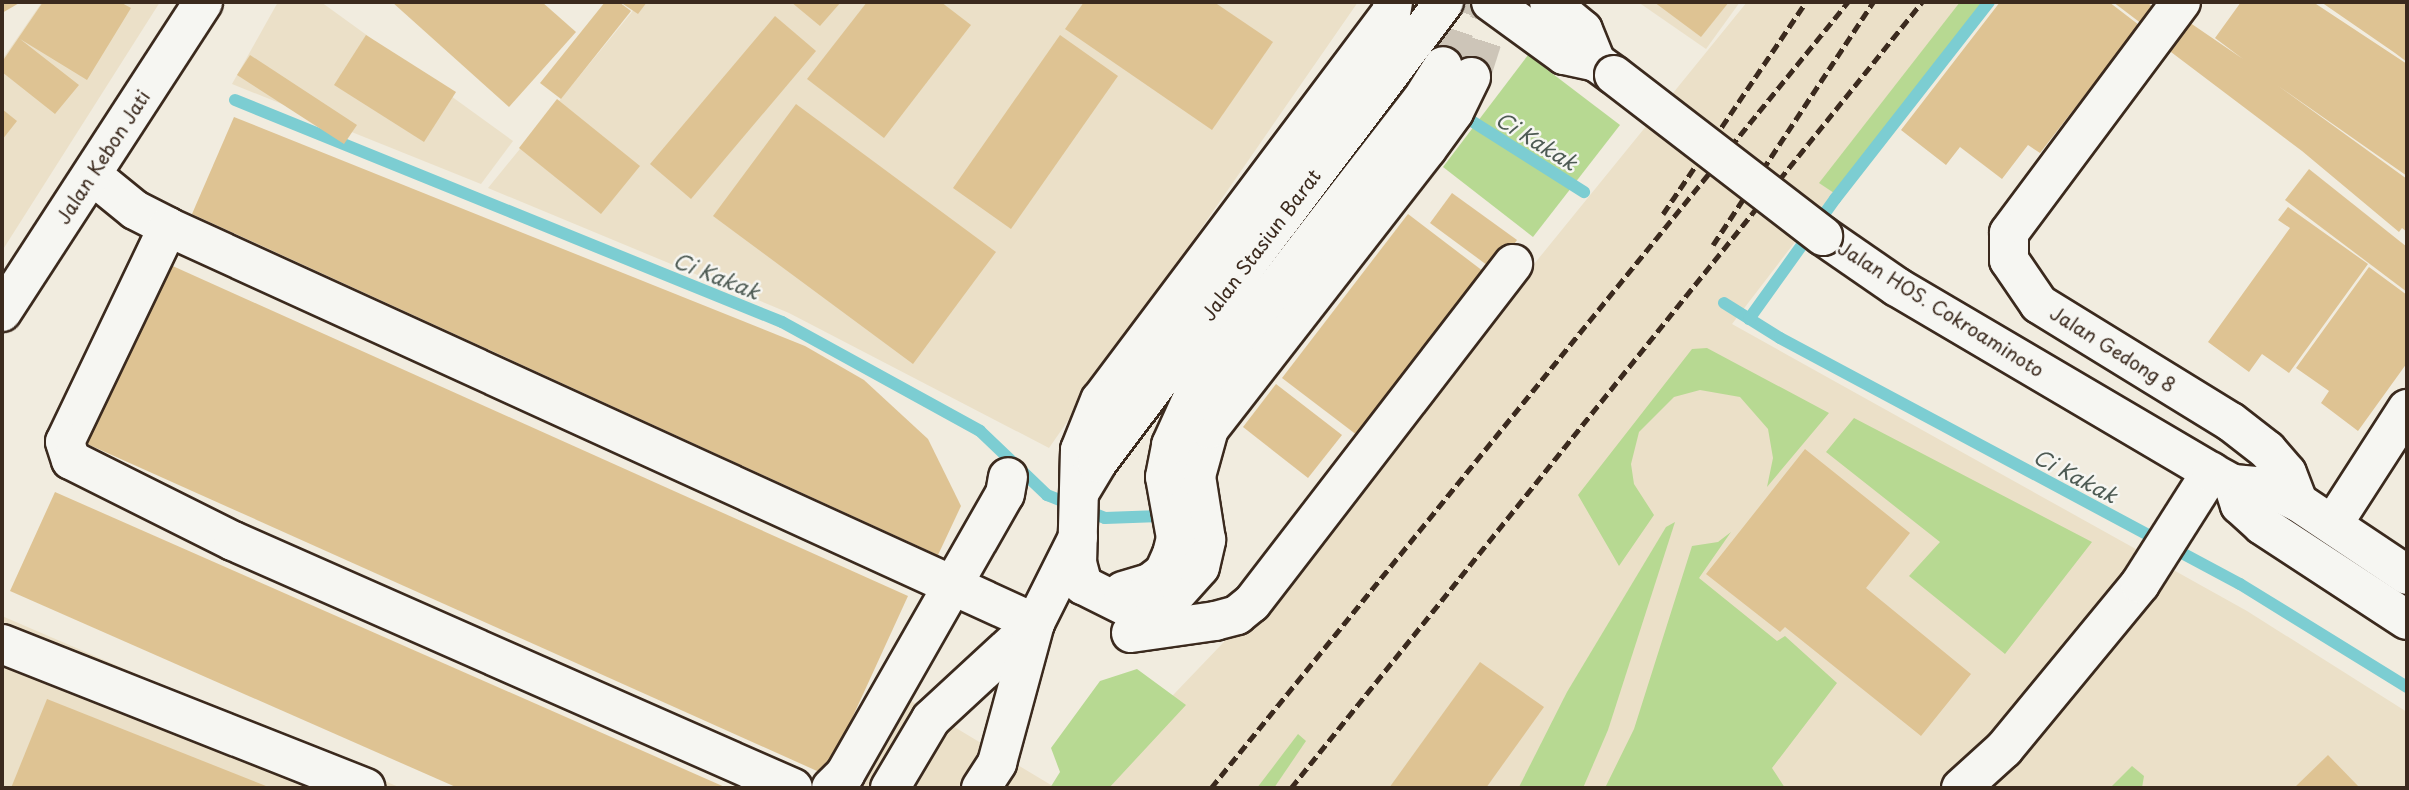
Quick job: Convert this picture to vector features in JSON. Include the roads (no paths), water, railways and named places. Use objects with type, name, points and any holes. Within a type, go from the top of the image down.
[{"type":"main road","name":"Jalan Kebon Jati","points":[[2,312],[202,2]]},
{"type":"main road","name":"Jalan Stasiun Barat","points":[[1080,511],[1080,450],[1100,400],[1391,13],[1393,2]]},
{"type":"main road","name":"Jalan Stasiun Barat","points":[[981,788],[997,763],[1035,623],[1097,463],[1444,2]]},
{"type":"main road","name":"Jalan HOS. Cokroaminoto","points":[[1491,2],[1564,55],[1605,68],[1824,236],[1897,287],[2212,486],[2267,487],[2403,562]]},
{"type":"main road","name":"Jalan Gedong 8","points":[[2181,2],[2008,233],[2009,260],[2039,303],[2231,422],[2267,450],[2287,473],[2298,502]]},
{"type":"main road","points":[[1561,8],[1583,30],[1605,68]]},
{"type":"main road","points":[[1110,600],[1132,585],[1150,583],[1164,572],[1172,554],[1176,538],[1166,477],[1171,445],[1195,392],[1421,101],[1457,72]]},
{"type":"main road","points":[[92,175],[135,210],[168,228],[951,582],[1035,623]]},
{"type":"main road","points":[[168,228],[65,442],[71,460],[233,541],[793,788]]},
{"type":"main road","points":[[1080,511],[1077,563],[1083,585],[1110,600],[1125,631],[1135,634],[1237,615],[1252,603],[1513,264]]},
{"type":"main road","points":[[2333,524],[2407,408]]},
{"type":"main road","points":[[831,788],[845,774],[951,582],[1005,494],[1008,477]]},
{"type":"main road","points":[[1961,788],[2004,749],[2150,571],[2212,486],[2240,505],[2262,525],[2407,620]]},
{"type":"main road","points":[[2373,597],[2403,562]]},
{"type":"main road","name":"Jalan Stasiun Barat","points":[[890,788],[931,719],[1035,623]]},
{"type":"main road","points":[[4,650],[366,788]]},
{"type":"waterway","points":[[1749,319],[1835,199],[1989,2]]},
{"type":"waterway","name":"Ci Kakak","points":[[235,100],[782,322],[980,431],[1047,495],[1105,518],[1160,516]]},
{"type":"waterway","name":"Ci Kakak","points":[[1470,120],[1584,192]]},
{"type":"waterway","name":"Ci Kakak","points":[[1724,303],[1780,338],[2240,584],[2407,687]]},
{"type":"tunnel","points":[[1443,66],[1464,2]]},
{"type":"tunnel","points":[[1471,77],[1495,2]]},
{"type":"railway","points":[[1663,214],[1806,2]]},
{"type":"railway","points":[[1211,788],[1848,2]]},
{"type":"railway","points":[[1713,245],[1873,2]]},
{"type":"railway","points":[[1291,788],[1922,2]]}]
